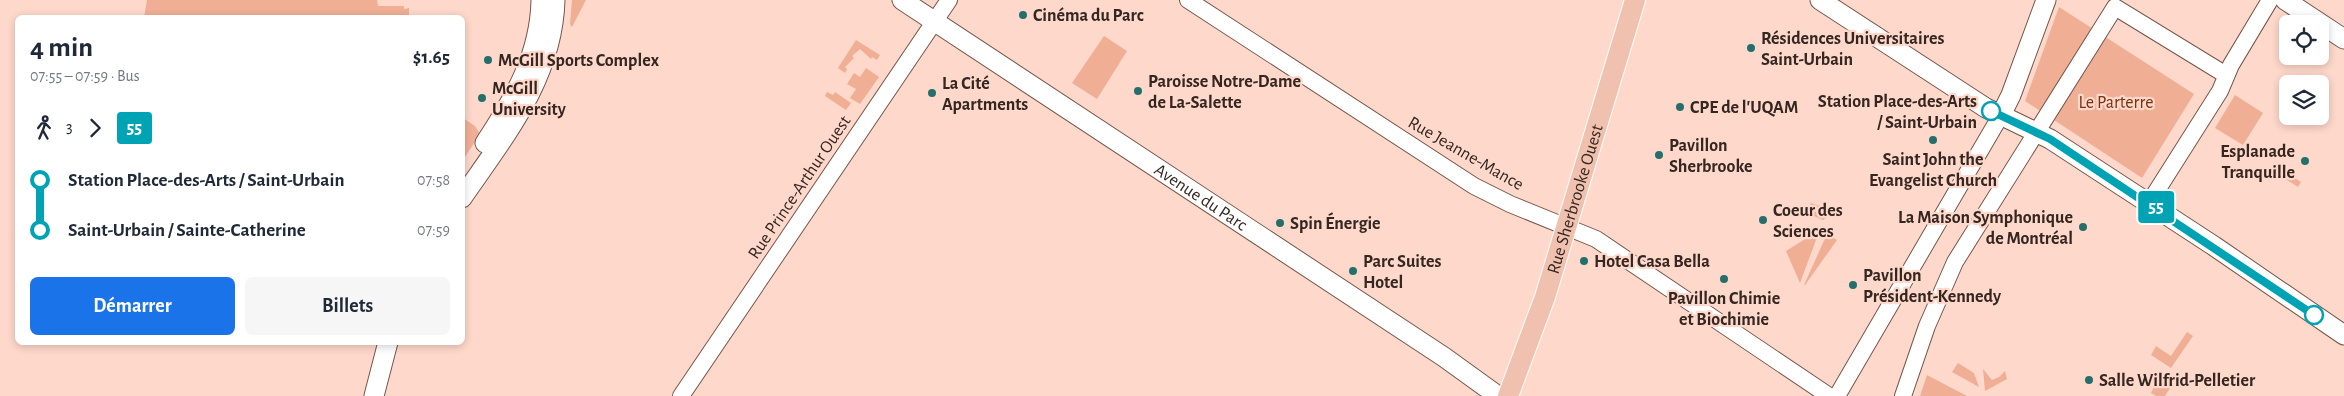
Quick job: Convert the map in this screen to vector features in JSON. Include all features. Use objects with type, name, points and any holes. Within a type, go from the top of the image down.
[{"type":"main road","points":[[465,171],[502,118],[522,81],[535,45],[541,0]]},
{"type":"main road","points":[[465,194],[518,116],[536,84],[552,35],[555,0]]},
{"type":"main road","name":"Avenue du Parc","points":[[902,0],[1397,326],[1498,396]]},
{"type":"main road","name":"Rue Sherbrooke Ouest","points":[[1508,396],[1540,312],[1635,0]]},
{"type":"main road","points":[[1820,0],[1939,79],[2001,115],[2037,132],[2149,203],[2344,335]]},
{"type":"main road","points":[[2001,115],[2011,95],[2046,0]]},
{"type":"main road","points":[[2285,0],[2344,39]]},
{"type":"main road","points":[[376,390],[387,345]]},
{"type":"main road","points":[[376,390],[398,345]]},
{"type":"street","name":"Rue Prince-Arthur Ouest","points":[[681,396],[949,0]]},
{"type":"street","name":"Rue Jeanne-Mance","points":[[1188,0],[1474,186],[1510,204],[1588,235],[1606,246],[1830,396]]},
{"type":"street","points":[[2149,203],[2220,91],[2226,75],[2270,0]]},
{"type":"street","points":[[1903,396],[1927,326],[1955,262],[2115,6],[2226,75]]},
{"type":"street","points":[[1837,396],[2001,115]]},
{"type":"green space","points":[[147,0],[377,0],[378,6],[404,6],[404,9],[409,8],[409,15],[144,15]]},
{"type":"green space","points":[[572,0],[586,0],[572,27],[570,24]]},
{"type":"green space","name":"Le Parterre","points":[[2059,7],[2194,94],[2142,178],[2025,101]]},
{"type":"green space","points":[[1104,36],[1127,51],[1097,99],[1072,83]]},
{"type":"green space","points":[[856,40],[880,55],[877,60],[872,57],[871,59],[860,49],[852,56],[854,58],[845,67],[847,69],[845,73],[838,68]]},
{"type":"green space","points":[[866,68],[879,77],[860,104],[850,98],[856,89],[847,84],[854,73],[860,77]]},
{"type":"green space","points":[[827,92],[833,95],[835,92],[851,103],[846,110],[825,96]]},
{"type":"green space","points":[[2235,95],[2263,113],[2243,145],[2215,128]]},
{"type":"green space","points":[[465,119],[475,126],[480,134],[465,157]]},
{"type":"green space","points":[[2280,168],[2301,182],[2298,187],[2276,173]]},
{"type":"green space","points":[[1811,203],[1834,211],[1834,213],[1823,220],[1807,213]]},
{"type":"green space","points":[[1819,232],[1800,283],[1786,251]]},
{"type":"green space","points":[[1827,234],[1837,240],[1804,285]]},
{"type":"green space","points":[[2187,332],[2193,336],[2171,368],[2151,355],[2156,346],[2171,356]]},
{"type":"green space","points":[[1958,363],[1974,373],[1979,387],[1952,372]]},
{"type":"green space","points":[[1983,369],[1992,380],[1999,377],[2005,371],[2007,379],[1985,391]]},
{"type":"green space","points":[[1927,375],[1967,396],[1920,396]]},
{"type":"green space","points":[[2157,380],[2170,388],[2165,396],[2156,396],[2151,393]]},
{"type":"bus line","name":"55","points":[[1991,111],[2050,139],[2139,196],[2314,315]]},
{"type":"place","name":"Cinéma du Parc","points":[[1023,15]]},
{"type":"place","name":"Résidences Universitaires Saint-Urbain","points":[[1751,48]]},
{"type":"place","name":"McGill Sports Complex","points":[[488,60]]},
{"type":"place","name":"Paroisse Notre-Dame de La-Salette","points":[[1138,91]]},
{"type":"place","name":"La Cité Apartments","points":[[932,93]]},
{"type":"place","name":"McGill University","points":[[482,98]]},
{"type":"place","name":"CPE de l'UQAM","points":[[1680,107]]},
{"type":"place","name":"Station Place-des-Arts / Saint-Urbain","points":[[1991,111]]},
{"type":"place","name":"Saint John the Evangelist Church","points":[[1933,140]]},
{"type":"place","name":"Pavillon Sherbrooke","points":[[1659,155]]},
{"type":"place","name":"Esplanade Tranquille","points":[[2305,161]]},
{"type":"place","name":"Coeur des Sciences","points":[[1763,220]]},
{"type":"place","name":"Spin Énergie","points":[[1280,223]]},
{"type":"place","name":"La Maison Symphonique de Montréal","points":[[2083,227]]},
{"type":"place","name":"Hotel Casa Bella","points":[[1584,261]]},
{"type":"place","name":"Parc Suites Hotel","points":[[1353,271]]},
{"type":"place","name":"Pavillon Chimie et Biochimie","points":[[1724,279]]},
{"type":"place","name":"Pavillon Président-Kennedy","points":[[1853,285]]},
{"type":"place","name":"Salle Wilfrid-Pelletier","points":[[2089,380]]}]
